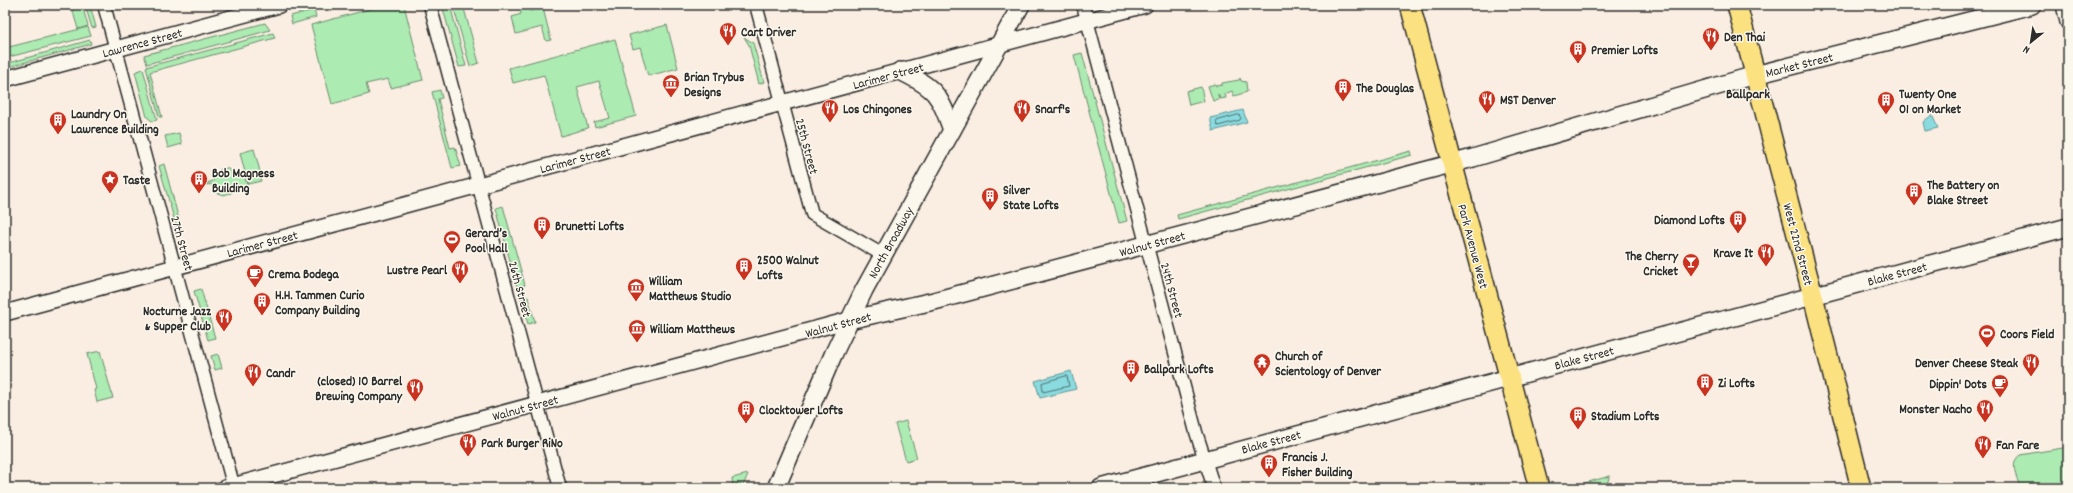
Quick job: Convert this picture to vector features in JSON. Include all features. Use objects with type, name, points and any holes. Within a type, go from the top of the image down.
[{"type":"main road","name":"North Broadway","points":[[776,488],[849,320],[1021,5]]},
{"type":"main road","name":"Park Avenue West","points":[[1410,5],[1539,488]]},
{"type":"main road","name":"West 22nd Street","points":[[1737,5],[1813,296],[1860,485]]},
{"type":"main road","name":"Market Street","points":[[1452,163],[1755,75],[2032,5]]},
{"type":"main road","points":[[900,71],[920,80],[934,91],[941,101],[952,130]]},
{"type":"main road","name":"Walnut Street","points":[[849,320],[934,301],[1452,163]]},
{"type":"main road","name":"Blake Street","points":[[1101,488],[2068,227]]},
{"type":"street","name":"27th Street","points":[[104,5],[175,267],[231,487]]},
{"type":"street","name":"Lawrence Street","points":[[5,79],[279,5]]},
{"type":"street","name":"26th Street","points":[[430,5],[560,488]]},
{"type":"street","name":"25th Street","points":[[756,5],[812,214],[883,256]]},
{"type":"street","name":"24th Street","points":[[1083,5],[1204,459],[1214,488]]},
{"type":"street","name":"Larimer Street","points":[[5,313],[1145,5]]},
{"type":"street","points":[[2064,5],[2068,22]]},
{"type":"street","name":"Walnut Street","points":[[231,487],[849,320]]},
{"type":"green space","points":[[71,5],[82,5],[88,26],[78,29]]},
{"type":"green space","points":[[85,5],[90,5],[96,27],[92,28]]},
{"type":"green space","points":[[385,5],[404,5],[423,80],[391,88],[388,79],[366,84],[369,94],[332,104],[311,25]]},
{"type":"green space","points":[[442,5],[450,5],[466,66],[459,67]]},
{"type":"green space","points":[[453,5],[463,5],[479,63],[470,66]]},
{"type":"green space","points":[[528,5],[530,11],[543,8],[551,40],[546,41],[542,27],[516,34],[512,17],[521,14],[520,9],[523,9],[522,7]]},
{"type":"green space","points":[[314,10],[316,17],[292,24],[290,16]]},
{"type":"green space","points":[[265,23],[270,30],[147,64],[144,55]]},
{"type":"green space","points":[[667,25],[678,68],[648,76],[640,47],[633,49],[629,35]]},
{"type":"green space","points":[[88,27],[91,36],[5,58],[5,48]]},
{"type":"green space","points":[[273,33],[275,38],[150,72],[162,117],[159,117],[146,67]]},
{"type":"green space","points":[[744,37],[753,43],[764,82],[759,84],[749,45]]},
{"type":"green space","points":[[615,39],[636,116],[595,127],[594,122],[610,118],[599,81],[577,87],[588,128],[561,136],[544,75],[513,83],[509,68]]},
{"type":"green space","points":[[90,40],[91,44],[5,68],[5,64]]},
{"type":"green space","points":[[1082,53],[1127,221],[1119,223],[1074,55]]},
{"type":"green space","points":[[143,69],[157,120],[152,121],[147,117],[135,72]]},
{"type":"green space","points":[[1240,78],[1241,81],[1246,82],[1247,92],[1234,96],[1232,91],[1225,94],[1226,98],[1220,99],[1218,94],[1219,100],[1213,101],[1208,86],[1215,84],[1216,86],[1222,85],[1222,83],[1239,80]]},
{"type":"green space","points":[[1201,87],[1204,101],[1189,105],[1186,91]]},
{"type":"green space","points":[[440,90],[442,98],[438,99],[450,148],[455,147],[461,166],[452,168],[432,92]]},
{"type":"green space","points":[[179,133],[182,144],[168,148],[165,136]]},
{"type":"green space","points":[[254,149],[261,175],[259,176],[261,181],[248,184],[240,153]]},
{"type":"green space","points":[[1411,151],[1412,155],[1178,219],[1177,215]]},
{"type":"green space","points":[[164,164],[182,231],[178,233],[159,166]]},
{"type":"green space","points":[[227,168],[235,175],[243,172],[248,188],[240,190],[236,188],[231,193],[223,195],[215,192],[211,184],[207,185],[207,183],[213,181],[219,170]]},
{"type":"green space","points":[[503,206],[525,285],[517,287],[496,208]]},
{"type":"green space","points":[[201,289],[215,338],[208,340],[194,291]]},
{"type":"green space","points":[[528,297],[535,322],[528,324],[521,299]]},
{"type":"green space","points":[[100,351],[113,398],[97,402],[94,390],[96,389],[87,354]]},
{"type":"green space","points":[[218,354],[222,368],[215,370],[211,356]]},
{"type":"green space","points":[[906,421],[917,458],[906,461],[895,424]]},
{"type":"green space","points":[[2068,438],[2068,488],[2020,488],[2014,466],[2017,458],[2020,455],[2063,448]]},
{"type":"green space","points":[[748,474],[742,488],[733,488],[732,478]]},
{"type":"green space","points":[[1610,476],[1605,488],[1567,488]]},
{"type":"water","points":[[1243,110],[1247,122],[1213,131],[1210,118]]},
{"type":"water","points":[[1932,115],[1938,128],[1925,131],[1923,122]]},
{"type":"water","points":[[1071,371],[1076,389],[1040,398],[1035,381]]},
{"type":"place","name":"Cart Driver","points":[[728,46]]},
{"type":"place","name":"Den Thai","points":[[1711,51]]},
{"type":"place","name":"Premier Lofts","points":[[1578,64]]},
{"type":"place","name":"Brian Trybus Designs","points":[[671,98]]},
{"type":"place","name":"The Douglas","points":[[1343,102]]},
{"type":"place","name":"MST Denver","points":[[1487,114]]},
{"type":"place","name":"Twenty One 01 on Market","points":[[1886,115]]},
{"type":"place","name":"Los Chingones","points":[[830,123]]},
{"type":"place","name":"Snarf's","points":[[1022,123]]},
{"type":"place","name":"Laundry On Lawrence Building","points":[[58,135]]},
{"type":"place","name":"Taste","points":[[110,194]]},
{"type":"place","name":"Bob Magness Building","points":[[199,194]]},
{"type":"place","name":"The Battery on Blake Street","points":[[1914,206]]},
{"type":"place","name":"Silver State Lofts","points":[[990,211]]},
{"type":"place","name":"Diamond Lofts","points":[[1738,234]]},
{"type":"place","name":"Brunetti Lofts","points":[[542,240]]},
{"type":"place","name":"Gerard’s Pool Hall","points":[[452,254]]},
{"type":"place","name":"Krave It","points":[[1766,267]]},
{"type":"place","name":"The Cherry Cricket","points":[[1691,277]]},
{"type":"place","name":"2500 Walnut Lofts","points":[[744,281]]},
{"type":"place","name":"Lustre Pearl","points":[[460,284]]},
{"type":"place","name":"Crema Bodega","points":[[255,288]]},
{"type":"place","name":"William Matthews Studio","points":[[636,302]]},
{"type":"place","name":"H.H. Tammen Curio Company Building","points":[[262,316]]},
{"type":"place","name":"Nocturne Jazz & Supper Club","points":[[224,332]]},
{"type":"place","name":"William Matthews","points":[[637,343]]},
{"type":"place","name":"Coors Field","points":[[1987,348]]},
{"type":"place","name":"Church of Scientology of Denver","points":[[1262,377]]},
{"type":"place","name":"Denver Cheese Steak","points":[[2031,377]]},
{"type":"place","name":"Ballpark Lofts","points":[[1131,383]]},
{"type":"place","name":"Candr","points":[[253,387]]},
{"type":"place","name":"Zi Lofts","points":[[1705,397]]},
{"type":"place","name":"Dippin' Dots","points":[[2000,398]]},
{"type":"place","name":"(closed) 10 Barrel Brewing Company","points":[[415,402]]},
{"type":"place","name":"Monster Nacho","points":[[1985,423]]},
{"type":"place","name":"Clocktower Lofts","points":[[746,424]]},
{"type":"place","name":"Stadium Lofts","points":[[1578,430]]},
{"type":"place","name":"Park Burger RiNo","points":[[468,457]]},
{"type":"place","name":"Fan Fare","points":[[1983,459]]},
{"type":"place","name":"Francis J. Fisher Building","points":[[1269,478]]},
{"type":"district","name":"Ballpark","points":[[1748,93]]}]
